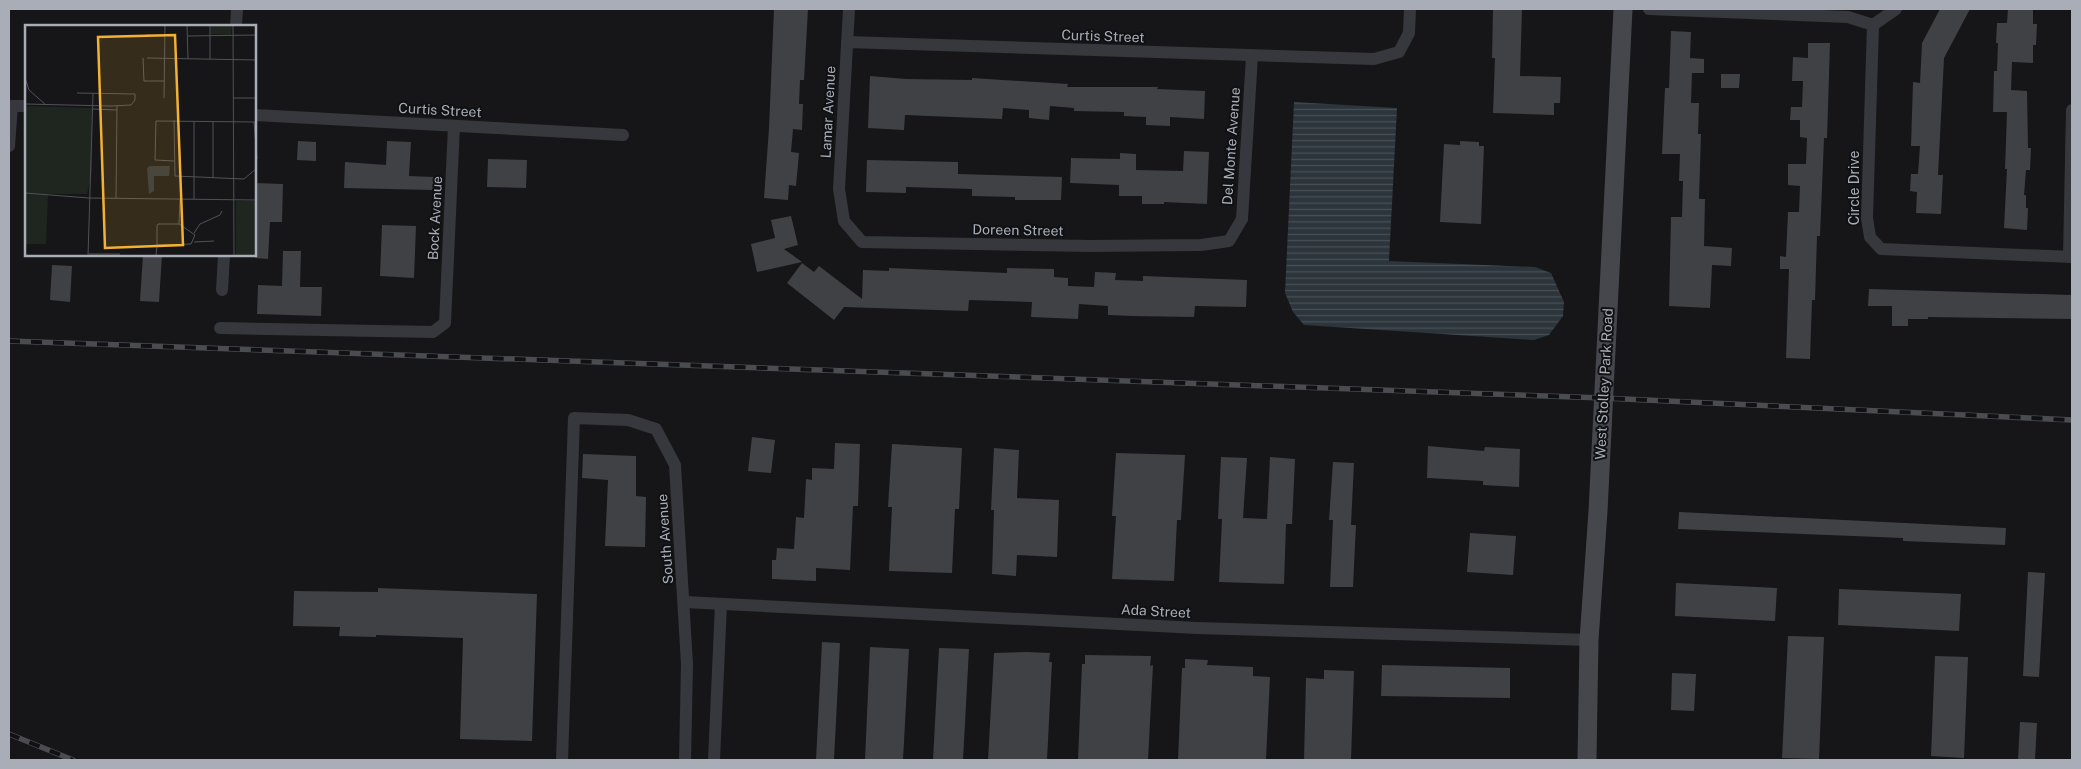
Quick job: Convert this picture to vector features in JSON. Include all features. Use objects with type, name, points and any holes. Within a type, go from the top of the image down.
[{"type":"main road","name":"West Stolley Park Road","points":[[1587,760],[1589,640],[1598,502],[1623,9]]},
{"type":"street","points":[[236,25],[237,9]]},
{"type":"street","name":"Lamar Avenue","points":[[844,216],[839,189],[849,9]]},
{"type":"street","name":"Curtis Street","points":[[847,42],[1374,59],[1399,52],[1409,33],[1410,9]]},
{"type":"street","points":[[1648,9],[1848,17],[1874,25],[1896,9]]},
{"type":"street","name":"Circle Drive","points":[[1874,25],[1867,218],[1870,237],[1881,249],[2071,257],[2072,110]]},
{"type":"street","name":"Del Monte Avenue","points":[[1206,245],[1229,241],[1242,220],[1252,56]]},
{"type":"street","points":[[9,146],[10,106],[25,106]]},
{"type":"street","name":"Curtis Street","points":[[256,115],[622,135]]},
{"type":"street","name":"Bock Avenue","points":[[220,328],[433,332],[445,323],[454,126]]},
{"type":"street","name":"Doreen Street","points":[[844,216],[844,221],[862,242],[1090,246],[1206,245]]},
{"type":"street","points":[[222,290],[224,256]]},
{"type":"street","name":"South Avenue","points":[[562,760],[574,418],[628,420],[656,428],[675,465],[684,602],[720,604]]},
{"type":"street","points":[[684,602],[687,664],[685,760]]},
{"type":"street","points":[[714,760],[720,604]]},
{"type":"street","name":"Ada Street","points":[[720,604],[1196,628],[1589,640]]},
{"type":"shaded area","points":[[1294,102],[1397,108],[1389,261],[1535,267],[1551,273],[1564,302],[1563,316],[1549,335],[1534,340],[1304,325],[1293,312],[1285,293]]},
{"type":"building","points":[[774,9],[808,9],[804,80],[800,80],[799,104],[803,104],[802,130],[793,129],[791,152],[799,153],[796,186],[789,185],[788,200],[764,198]]},
{"type":"building","points":[[1493,9],[1522,9],[1520,76],[1561,77],[1560,103],[1554,103],[1554,115],[1493,113],[1495,58],[1492,58]]},
{"type":"building","points":[[1940,9],[1970,9],[1944,58],[1938,175],[1943,175],[1941,214],[1916,213],[1917,192],[1910,191],[1911,174],[1918,174],[1920,146],[1911,146],[1913,82],[1920,83],[1922,43]]},
{"type":"building","points":[[2008,9],[2033,9],[2033,24],[2037,24],[2036,45],[2033,45],[2033,63],[2012,62],[2011,90],[2027,91],[2028,148],[2031,148],[2030,170],[2026,170],[2024,195],[2026,195],[2026,208],[2028,208],[2027,230],[2004,228],[2007,112],[1993,112],[1994,71],[1997,71],[1997,23],[2007,23]]},
{"type":"building","points":[[1671,31],[1691,32],[1690,58],[1704,59],[1704,73],[1692,73],[1691,103],[1699,103],[1698,134],[1701,134],[1699,199],[1705,199],[1704,246],[1732,248],[1731,266],[1712,265],[1710,308],[1669,306],[1671,217],[1682,217],[1683,181],[1679,181],[1680,154],[1662,154],[1665,88],[1669,88]]},
{"type":"building","points":[[1808,43],[1830,43],[1827,138],[1824,138],[1820,236],[1817,236],[1815,300],[1812,300],[1810,359],[1786,358],[1789,269],[1780,269],[1780,256],[1786,257],[1788,212],[1799,212],[1800,186],[1788,185],[1788,164],[1806,164],[1807,138],[1800,137],[1800,120],[1790,120],[1791,107],[1802,107],[1803,81],[1792,81],[1793,57],[1808,58]]},
{"type":"building","points":[[1721,74],[1740,74],[1739,88],[1721,88]]},
{"type":"building","points":[[870,76],[906,79],[972,80],[972,78],[1068,84],[1067,87],[1158,87],[1157,89],[1205,91],[1204,119],[1170,117],[1170,126],[1146,125],[1146,117],[1124,116],[1124,112],[1074,111],[1074,108],[1050,106],[1049,120],[1029,118],[1029,110],[1003,108],[1002,119],[905,115],[904,130],[868,128]]},
{"type":"building","points":[[298,141],[316,142],[316,161],[297,160]]},
{"type":"building","points":[[387,141],[411,142],[409,176],[434,177],[434,190],[344,188],[345,162],[386,165]]},
{"type":"building","points":[[1460,141],[1479,142],[1479,146],[1484,146],[1481,224],[1440,222],[1444,144],[1460,145]]},
{"type":"building","points":[[1184,151],[1209,152],[1207,204],[1164,202],[1164,204],[1142,204],[1142,196],[1119,196],[1119,185],[1070,183],[1071,158],[1120,159],[1120,153],[1136,154],[1136,170],[1183,171]]},
{"type":"building","points":[[488,159],[527,160],[526,188],[487,187]]},
{"type":"building","points":[[867,160],[958,162],[958,174],[1062,177],[1061,200],[1015,200],[1015,197],[972,196],[972,189],[906,187],[906,193],[866,192]]},
{"type":"building","points":[[256,183],[283,184],[282,222],[270,222],[268,259],[255,258]]},
{"type":"building","points":[[791,216],[798,245],[784,249],[802,262],[757,272],[751,244],[775,238],[771,220]]},
{"type":"building","points":[[382,225],[416,226],[414,278],[380,276]]},
{"type":"building","points":[[283,251],[301,251],[300,287],[322,287],[321,316],[257,314],[258,285],[282,286]]},
{"type":"building","points":[[143,256],[162,256],[159,302],[140,301]]},
{"type":"building","points":[[802,263],[814,272],[819,266],[862,299],[863,270],[889,271],[889,268],[1007,273],[1007,268],[1054,269],[1054,277],[1068,278],[1068,286],[1094,287],[1095,272],[1116,273],[1115,280],[1143,281],[1143,276],[1247,280],[1246,307],[1195,306],[1194,317],[1132,316],[1108,315],[1108,306],[1079,304],[1078,319],[1031,317],[1032,302],[969,300],[968,311],[844,307],[834,320],[787,283]]},
{"type":"building","points":[[52,265],[72,266],[70,302],[50,300]]},
{"type":"building","points":[[1869,289],[2072,295],[2072,319],[1928,317],[1928,319],[1908,319],[1908,326],[1892,326],[1892,306],[1868,306]]},
{"type":"building","points":[[752,437],[775,440],[771,473],[748,471]]},
{"type":"building","points":[[835,443],[860,444],[858,506],[853,506],[850,570],[816,568],[816,581],[772,579],[772,560],[776,560],[777,548],[794,549],[796,517],[804,518],[806,479],[812,480],[812,468],[834,469]]},
{"type":"building","points":[[892,444],[962,448],[959,509],[955,509],[952,573],[889,571],[892,507],[888,507]]},
{"type":"building","points":[[1428,446],[1484,451],[1485,447],[1520,449],[1519,487],[1483,485],[1483,481],[1427,478]]},
{"type":"building","points":[[994,448],[1019,450],[1017,498],[1059,500],[1057,557],[1017,555],[1016,576],[992,574],[994,510],[991,510]]},
{"type":"building","points":[[1116,453],[1185,455],[1181,520],[1177,520],[1174,581],[1112,579],[1116,516],[1112,516]]},
{"type":"building","points":[[583,454],[636,456],[636,496],[646,497],[645,547],[605,546],[608,480],[582,478]]},
{"type":"building","points":[[1221,457],[1247,458],[1243,518],[1267,519],[1270,457],[1295,459],[1292,524],[1286,524],[1284,584],[1219,582],[1222,519],[1218,519]]},
{"type":"building","points":[[1333,462],[1354,463],[1351,525],[1356,525],[1353,587],[1330,587],[1333,520],[1329,520]]},
{"type":"building","points":[[1679,512],[2006,528],[2005,545],[1903,541],[1903,538],[1678,529]]},
{"type":"building","points":[[1470,533],[1516,536],[1513,575],[1467,572]]},
{"type":"building","points":[[2028,572],[2045,573],[2039,677],[2023,676]]},
{"type":"building","points":[[1676,583],[1777,588],[1775,621],[1675,616]]},
{"type":"building","points":[[378,588],[537,594],[532,741],[460,739],[463,638],[376,635],[376,637],[339,636],[340,627],[293,626],[294,591],[378,592]]},
{"type":"building","points":[[1839,589],[1961,594],[1959,631],[1838,625]]},
{"type":"building","points":[[1788,636],[1824,637],[1819,759],[1782,758]]},
{"type":"building","points":[[822,642],[840,643],[834,760],[816,760]]},
{"type":"building","points":[[870,647],[909,649],[903,760],[865,760]]},
{"type":"building","points":[[939,648],[969,649],[963,760],[933,760]]},
{"type":"building","points":[[994,653],[1050,653],[1049,662],[1052,662],[1047,760],[988,760]]},
{"type":"building","points":[[1085,655],[1151,656],[1150,666],[1153,665],[1148,760],[1078,760],[1082,664],[1085,664]]},
{"type":"building","points":[[1935,656],[1968,657],[1964,758],[1931,756]]},
{"type":"building","points":[[1185,659],[1208,660],[1207,665],[1253,667],[1253,676],[1270,677],[1266,760],[1178,760],[1182,668],[1185,668]]},
{"type":"building","points":[[1382,665],[1510,668],[1510,698],[1381,696]]},
{"type":"building","points":[[1324,670],[1354,671],[1351,760],[1304,760],[1306,678],[1324,679]]},
{"type":"building","points":[[1672,673],[1696,674],[1694,711],[1671,710]]},
{"type":"building","points":[[2020,722],[2037,723],[2035,760],[2018,760]]},
{"type":"railway","points":[[9,341],[1603,398],[2072,420]]},
{"type":"railway","points":[[9,734],[73,760]]}]
